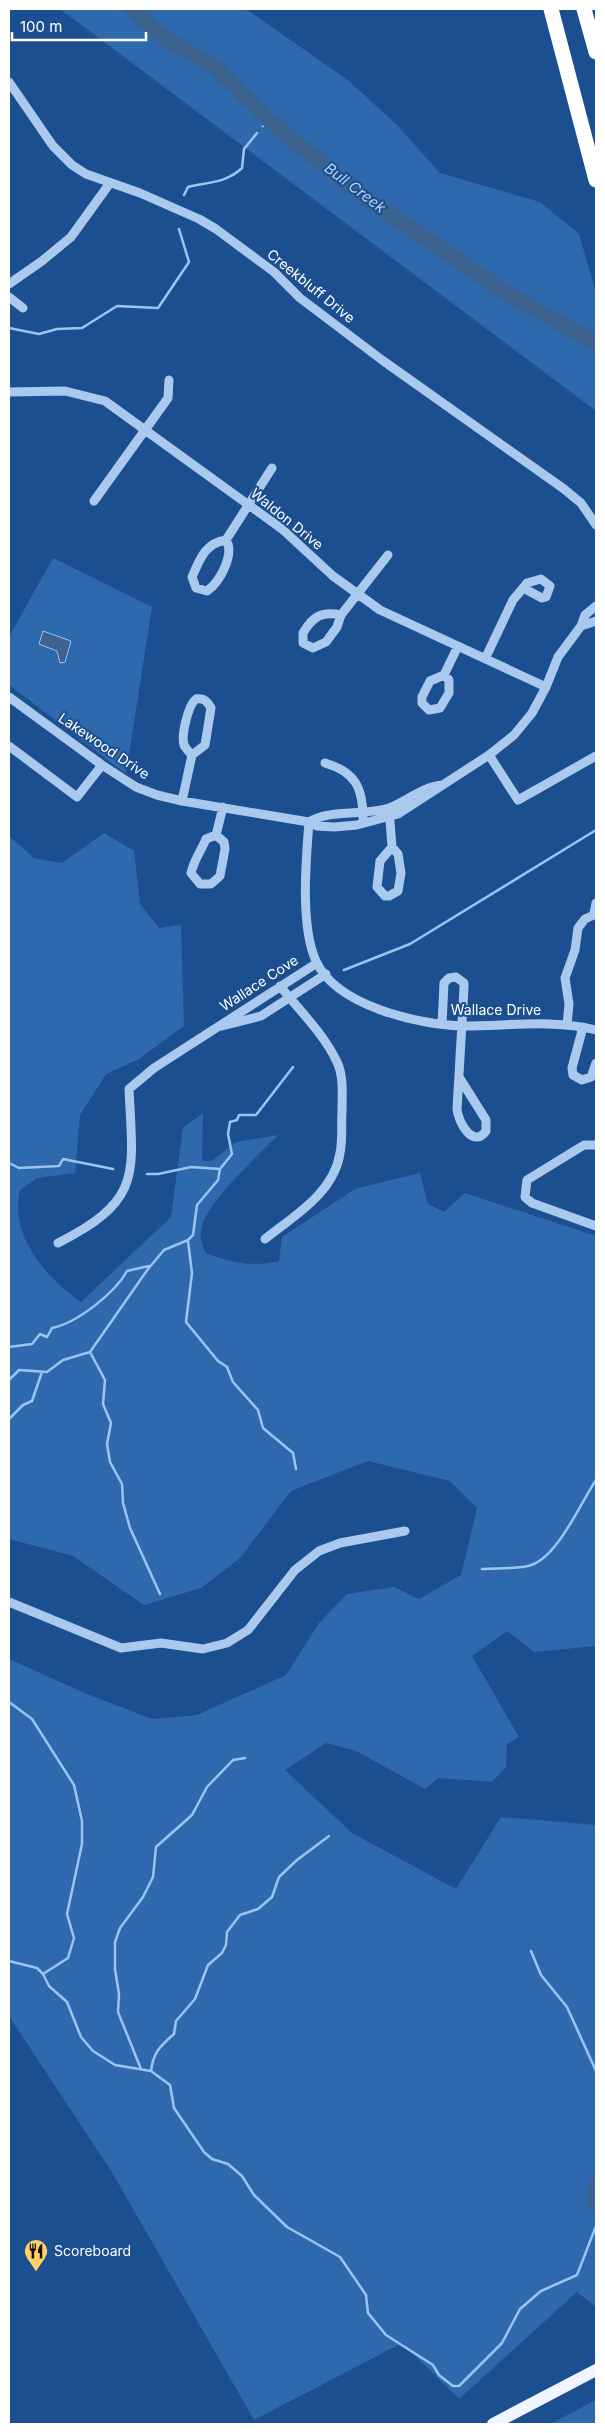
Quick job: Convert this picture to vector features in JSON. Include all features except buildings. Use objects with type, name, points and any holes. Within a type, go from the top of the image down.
[{"type":"highway","points":[[551,9],[596,180]]},
{"type":"highway","points":[[584,9],[596,52]]},
{"type":"main road","points":[[493,2424],[596,2370]]},
{"type":"street","name":"Creekbluff Drive","points":[[9,82],[53,146],[63,157],[86,174],[140,193],[199,219],[216,229],[274,272],[300,298],[382,360],[564,489],[581,503],[596,525]]},
{"type":"street","points":[[9,284],[42,261],[71,237],[110,183]]},
{"type":"street","points":[[9,297],[23,308]]},
{"type":"street","points":[[94,501],[168,398],[169,380]]},
{"type":"street","name":"Waldon Drive","points":[[9,392],[66,391],[106,401],[282,529],[356,594],[394,618],[546,687]]},
{"type":"street","points":[[226,540],[229,545],[228,558],[212,588],[207,591],[196,588],[192,576],[205,550],[211,543],[226,540],[272,468]]},
{"type":"street","points":[[341,615],[328,612],[315,617],[303,633],[303,643],[313,648],[320,646],[337,627],[341,615],[388,554]]},
{"type":"street","points":[[485,660],[514,600],[523,588]]},
{"type":"street","name":"Lakewood Drive","points":[[309,822],[317,817],[389,812],[398,814],[436,792],[442,785],[489,755],[520,728],[532,713],[546,687],[558,657],[581,626],[585,615],[596,606]]},
{"type":"street","points":[[581,626],[595,625]]},
{"type":"street","points":[[444,675],[458,646]]},
{"type":"street","points":[[182,801],[192,755],[205,745],[211,708],[208,703],[200,698],[196,699],[189,706],[184,740],[187,750],[192,755]]},
{"type":"street","name":"Lakewood Drive","points":[[9,699],[136,787],[158,795],[334,828],[363,824],[389,812]]},
{"type":"street","points":[[9,746],[77,797],[102,765]]},
{"type":"street","points":[[489,755],[518,800],[596,756]]},
{"type":"street","points":[[325,763],[343,768],[353,779],[361,796],[363,824]]},
{"type":"street","points":[[216,835],[223,808]]},
{"type":"street","points":[[389,812],[392,847],[398,854],[401,873],[398,891],[389,896],[381,894],[377,888],[380,862],[392,847]]},
{"type":"street","name":"Wallace Drive","points":[[309,822],[305,874],[311,943],[316,962],[336,987],[374,1008],[395,1016],[442,1024],[463,1026],[518,1023],[567,1025],[596,1030]]},
{"type":"street","points":[[216,835],[224,842],[226,848],[220,876],[211,884],[200,884],[191,873],[195,858],[200,853],[206,839],[216,835]]},
{"type":"street","points":[[567,1025],[569,1004],[565,978],[575,950],[578,928],[585,919],[595,914],[596,903]]},
{"type":"street","name":"Wallace Cove","points":[[58,1242],[88,1228],[108,1212],[120,1198],[129,1179],[133,1160],[129,1089],[154,1068],[316,962]]},
{"type":"street","name":"Wallace Cove","points":[[217,1027],[261,1016],[326,974]]},
{"type":"street","points":[[442,1024],[444,983],[449,978],[456,977],[464,983],[458,1115],[470,1135],[481,1137],[486,1131],[486,1120],[460,1077]]},
{"type":"street","points":[[265,1239],[312,1202],[327,1184],[338,1163],[341,1151],[342,1084],[338,1064],[330,1048],[280,986]]},
{"type":"street","points":[[583,1027],[572,1068],[573,1075],[582,1080],[591,1077],[596,1063]]},
{"type":"street","points":[[596,1145],[584,1145],[527,1180],[525,1197],[532,1203],[596,1226]]},
{"type":"street","points":[[9,1602],[121,1648],[161,1644],[203,1649],[227,1643],[248,1630],[295,1570],[320,1551],[340,1543],[405,1531]]},
{"type":"shaded area","points":[[60,9],[246,9],[349,81],[397,125],[440,173],[540,202],[579,234],[596,293],[596,411]]},
{"type":"shaded area","points":[[53,558],[152,607],[126,774],[9,685],[9,637]]},
{"type":"shaded area","points":[[43,631],[71,641],[65,662],[60,663],[57,651],[39,644]]},
{"type":"shaded area","points":[[104,833],[134,851],[140,904],[159,928],[181,925],[184,1026],[139,1059],[106,1074],[80,1115],[75,1173],[37,1178],[20,1190],[18,1207],[25,1239],[43,1268],[68,1292],[81,1302],[171,1217],[183,1128],[203,1113],[202,1161],[212,1161],[236,1142],[278,1135],[235,1179],[213,1205],[206,1217],[201,1237],[206,1253],[224,1259],[251,1264],[279,1261],[282,1237],[355,1189],[420,1173],[428,1204],[444,1212],[465,1193],[596,1236],[596,1646],[534,1652],[507,1631],[472,1656],[519,1737],[507,1744],[506,1767],[492,1782],[438,1778],[425,1789],[356,1751],[326,1743],[285,1770],[352,1833],[456,1889],[501,1817],[596,1825],[596,2307],[577,2292],[459,2399],[402,2343],[254,2420],[113,2174],[9,2016],[9,1659],[87,1694],[152,1719],[197,1715],[286,1675],[319,1623],[347,1594],[394,1587],[419,1599],[461,1575],[477,1508],[450,1481],[368,1461],[291,1491],[240,1558],[201,1588],[144,1605],[73,1556],[9,1539],[9,836],[34,858],[62,863]]},
{"type":"shaded area","points":[[596,2400],[596,2424],[550,2424]]},
{"type":"waterway","name":"Bull Creek","points":[[132,9],[161,36],[215,67],[273,124],[360,194],[504,292],[596,343]]},
{"type":"waterway","name":"Bull Creek","points":[[263,126],[269,119]]},
{"type":"waterway","points":[[184,195],[188,187],[230,177],[242,168],[244,149],[257,133]]},
{"type":"waterway","points":[[9,328],[39,334],[57,329],[82,328],[117,306],[158,308],[189,262],[179,229]]},
{"type":"waterway","points":[[344,970],[410,944],[596,830]]},
{"type":"waterway","points":[[9,1380],[19,1370],[47,1372],[63,1360],[90,1352],[148,1269],[164,1250],[188,1240],[193,1235],[197,1205],[218,1180],[220,1169],[232,1154],[228,1134],[230,1122],[237,1120],[239,1115],[256,1115],[293,1067]]},
{"type":"waterway","points":[[9,1163],[19,1168],[59,1166],[63,1159],[113,1169]]},
{"type":"waterway","points":[[147,1174],[158,1174],[191,1167],[220,1169]]},
{"type":"waterway","points":[[188,1241],[192,1273],[186,1322],[218,1361],[227,1367],[233,1382],[258,1410],[263,1428],[293,1453],[296,1469]]},
{"type":"waterway","points":[[9,1347],[32,1344],[40,1334],[47,1337],[52,1328],[84,1314],[105,1297],[127,1271],[149,1266]]},
{"type":"waterway","points":[[90,1352],[105,1380],[103,1404],[111,1423],[107,1444],[110,1462],[122,1484],[123,1503],[130,1528],[160,1594]]},
{"type":"waterway","points":[[9,1419],[23,1405],[32,1401],[42,1372]]},
{"type":"waterway","points":[[482,1569],[523,1567],[538,1562],[558,1542],[596,1480]]},
{"type":"waterway","points":[[9,1702],[32,1719],[74,1785],[82,1821],[82,1844],[67,1914],[74,1938],[68,1958],[43,1974]]},
{"type":"waterway","points":[[141,2069],[118,2012],[119,1994],[115,1969],[115,1942],[120,1928],[143,1897],[153,1877],[156,1847],[192,1815],[207,1787],[233,1760],[245,1758]]},
{"type":"waterway","points":[[151,2071],[153,2059],[158,2050],[174,2034],[176,2021],[195,1999],[208,1965],[222,1953],[226,1945],[227,1932],[240,1915],[258,1909],[272,1897],[279,1877],[297,1860],[329,1836]]},
{"type":"waterway","points":[[531,1951],[541,1975],[567,2007],[596,2071]]},
{"type":"waterway","points":[[9,1961],[37,1968],[43,1974],[49,1986],[67,2002],[81,2037],[93,2051],[115,2065],[151,2071],[170,2085],[174,2108],[204,2152],[212,2159],[228,2164],[242,2176],[254,2195],[287,2227],[340,2257],[366,2295],[368,2313],[386,2335],[433,2365],[439,2375],[453,2386],[459,2386],[502,2343],[520,2309],[541,2291],[577,2275],[596,2226]]},
{"type":"waterway","points":[[596,2187],[596,2204]]},
{"type":"place","name":"Scoreboard","points":[[36,2272]]}]
